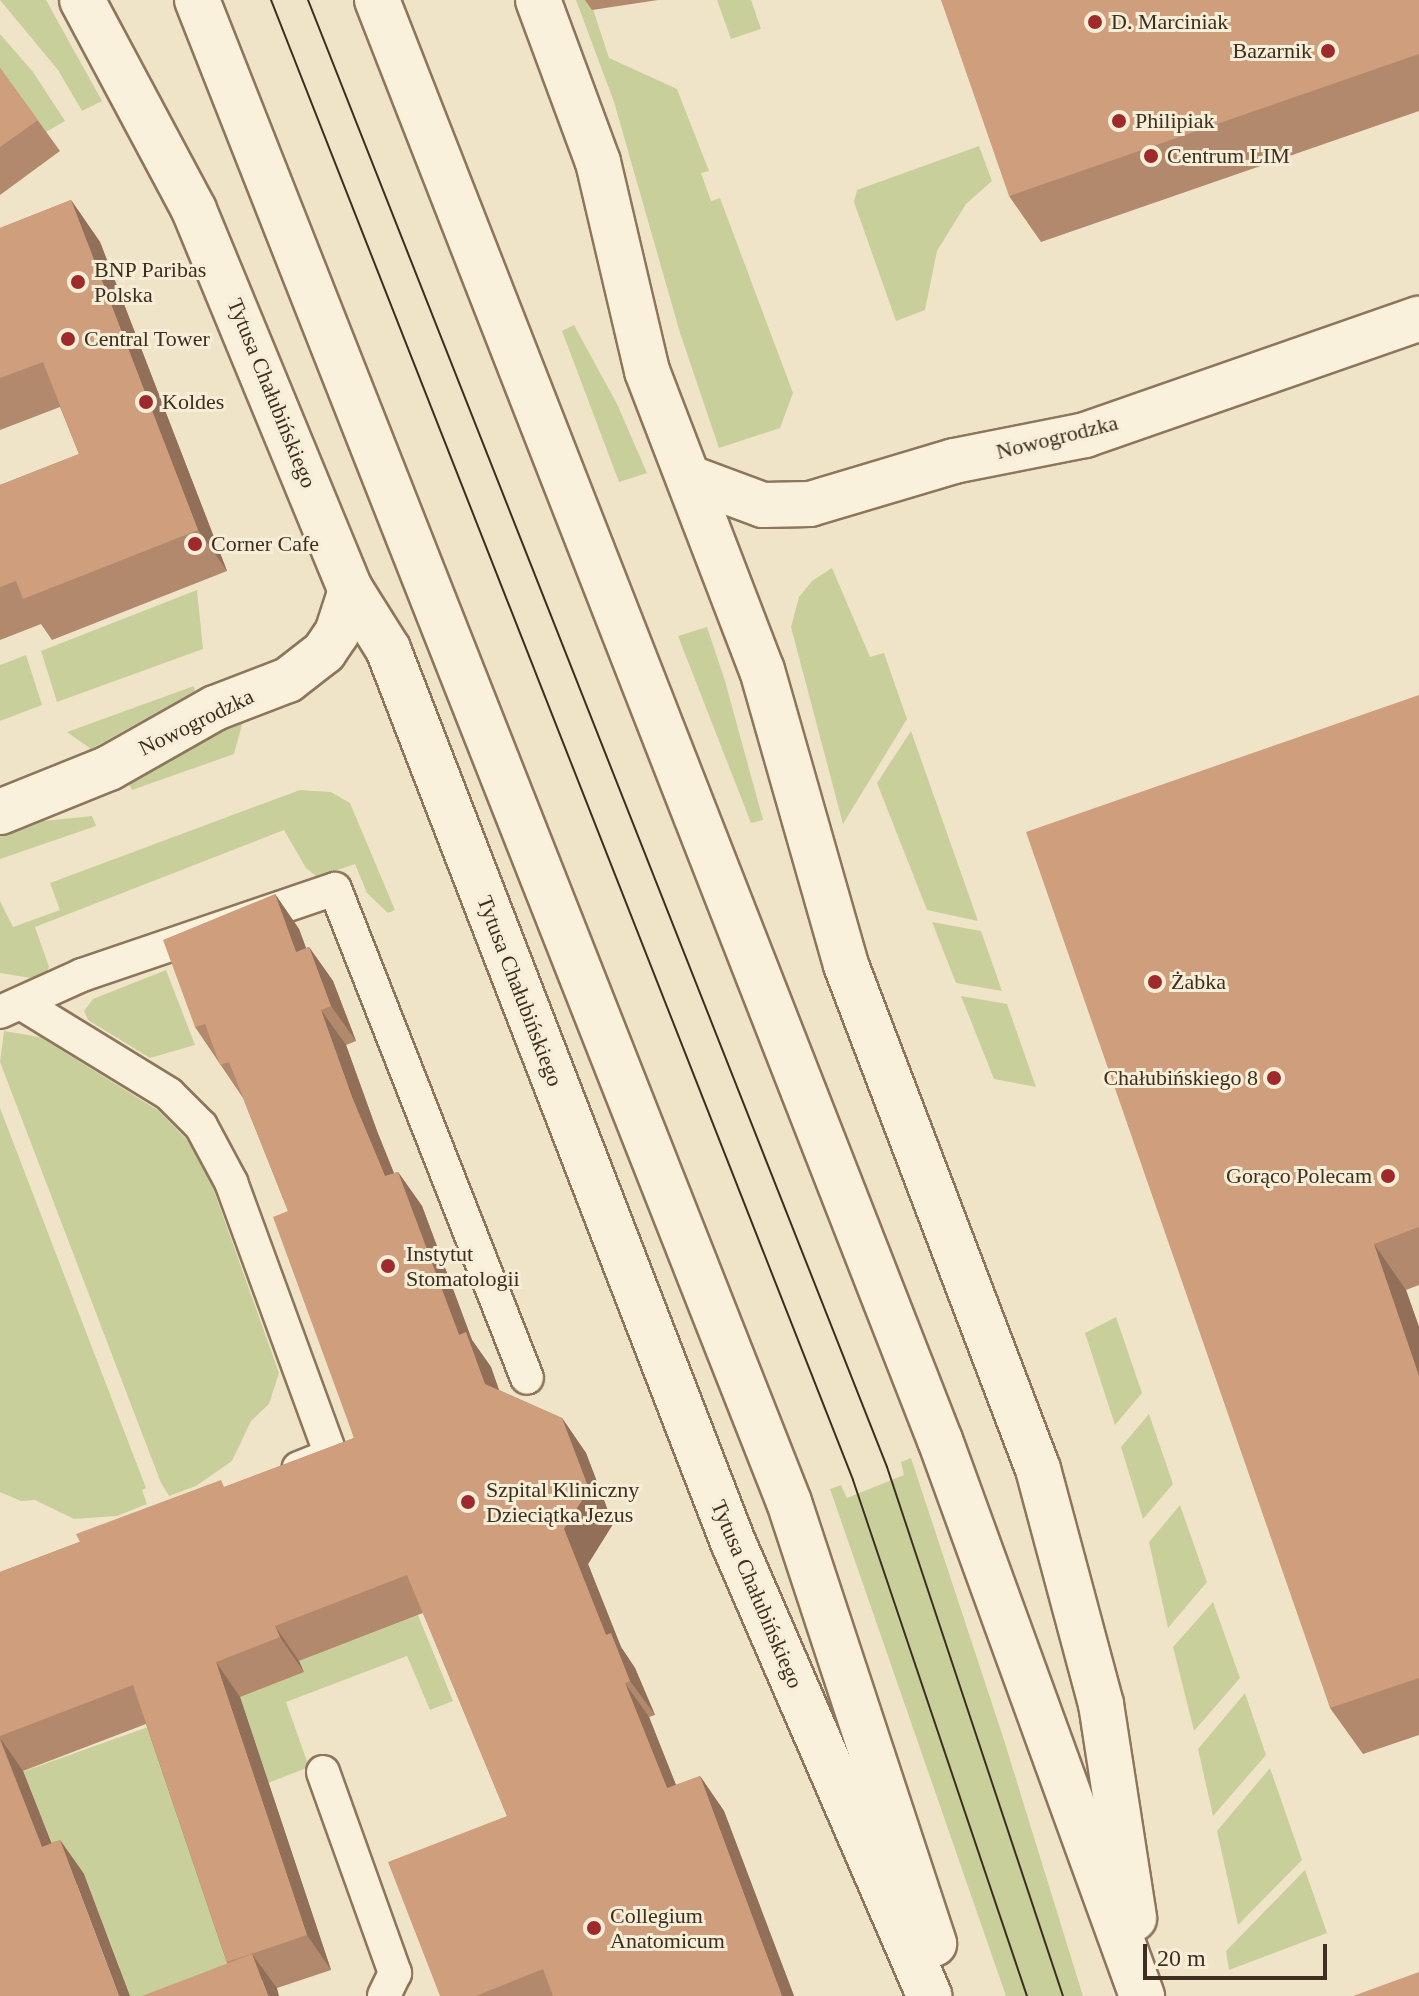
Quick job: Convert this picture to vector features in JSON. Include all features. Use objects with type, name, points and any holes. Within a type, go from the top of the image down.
[{"type":"main road","name":"Tytusa Chałubińskiego","points":[[82,0],[194,210],[351,590],[388,649],[733,1542],[929,1996]]},
{"type":"main road","points":[[197,0],[789,1502],[951,1996]]},
{"type":"main road","points":[[377,0],[940,1440],[1144,1996]]},
{"type":"main road","points":[[538,0],[598,162],[647,371],[762,670],[846,965],[1038,1469],[1101,1704],[1144,1996]]},
{"type":"main road","name":"Nowogrodzka","points":[[690,478],[763,505],[810,504],[954,461],[1085,435],[1419,319]]},
{"type":"main road","name":"Nowogrodzka","points":[[0,812],[109,768],[215,708],[288,680],[324,652],[337,633],[351,590]]},
{"type":"lane","points":[[12,1008],[82,975],[335,889],[527,1378]]},
{"type":"lane","points":[[12,1008],[169,1094],[201,1126],[231,1182],[331,1455],[262,1481]]},
{"type":"lane","points":[[323,1772],[395,1973],[384,1996]]},
{"type":"green space","points":[[0,0],[46,0],[102,101],[82,111],[58,70]]},
{"type":"green space","points":[[576,0],[590,0],[609,58],[677,89],[709,171],[701,173],[711,201],[720,198],[793,393],[780,428],[719,448],[680,333],[614,102]]},
{"type":"green space","points":[[717,0],[751,0],[761,29],[731,39]]},
{"type":"green space","points":[[0,34],[33,72],[65,121],[46,132],[0,70]]},
{"type":"green space","points":[[979,146],[992,181],[966,204],[937,251],[925,310],[896,321],[854,202],[857,190]]},
{"type":"green space","points":[[574,325],[617,404],[647,473],[619,482],[562,331]]},
{"type":"green space","points":[[832,568],[870,657],[884,653],[907,719],[843,824],[791,627],[799,597],[812,581]]},
{"type":"green space","points":[[197,590],[203,649],[57,702],[41,651]]},
{"type":"green space","points":[[707,627],[763,820],[751,823],[678,636]]},
{"type":"green space","points":[[26,655],[42,705],[0,721],[0,665]]},
{"type":"green space","points":[[194,686],[195,691],[91,749],[67,732]]},
{"type":"green space","points":[[244,717],[234,754],[132,790],[129,784],[199,737]]},
{"type":"green space","points":[[911,731],[978,921],[927,910],[877,783]]},
{"type":"green space","points":[[300,790],[331,792],[350,803],[395,910],[388,913],[367,893],[355,864],[317,877],[306,868],[284,830],[35,927],[49,967],[43,980],[0,973],[0,901],[13,927],[60,910],[50,883]]},
{"type":"green space","points":[[92,816],[96,826],[0,859],[0,832],[24,823]]},
{"type":"green space","points":[[932,922],[981,931],[1002,991],[956,983]]},
{"type":"green space","points":[[166,970],[195,1045],[150,1058],[88,1020],[84,1011],[93,999]]},
{"type":"green space","points":[[961,996],[1007,1004],[1036,1087],[994,1079]]},
{"type":"green space","points":[[4,1031],[40,1037],[159,1111],[188,1141],[209,1177],[279,1373],[269,1404],[251,1421],[232,1461],[196,1486],[169,1496],[161,1483],[0,1062]]},
{"type":"green space","points":[[0,1108],[146,1488],[142,1490],[147,1504],[117,1516],[74,1519],[35,1500],[21,1501],[0,1492]]},
{"type":"green space","points":[[1116,1317],[1142,1393],[1115,1425],[1085,1333]]},
{"type":"green space","points":[[1149,1414],[1173,1484],[1143,1519],[1121,1447]]},
{"type":"green space","points":[[911,1458],[1004,1740],[1083,1996],[1006,1996],[830,1489],[841,1485],[847,1498],[904,1475],[901,1462]]},
{"type":"green space","points":[[1180,1505],[1207,1582],[1168,1628],[1149,1542]]},
{"type":"green space","points":[[1213,1602],[1240,1678],[1194,1731],[1173,1647]]},
{"type":"green space","points":[[418,1615],[453,1701],[430,1710],[407,1656],[286,1702],[309,1767],[268,1783],[251,1996],[109,1996],[120,1968],[84,1875],[67,1881],[43,1821],[8,1777],[304,1671],[299,1661]]},
{"type":"green space","points":[[1245,1693],[1266,1755],[1213,1816],[1198,1749]]},
{"type":"green space","points":[[1270,1768],[1302,1860],[1238,1925],[1217,1831]]},
{"type":"green space","points":[[1305,1870],[1327,1933],[1229,1970],[1226,1951]]},
{"type":"building","name":"Centrum LIM","points":[[941,0],[1419,0],[1419,54],[1009,196]]},
{"type":"building","points":[[0,68],[38,120],[0,147]]},
{"type":"building","points":[[71,200],[198,530],[23,599],[16,581],[0,587],[0,485],[79,454],[43,362],[0,378],[0,228]]},
{"type":"building","name":"Chałubińskiego 8","points":[[1419,695],[1419,1227],[1374,1244],[1419,1376],[1419,1678],[1330,1708],[1026,832]]},
{"type":"building","points":[[275,894],[296,952],[309,947],[331,1006],[321,1010],[352,1097],[385,1176],[398,1172],[459,1335],[466,1332],[485,1384],[562,1418],[589,1489],[564,1529],[606,1635],[611,1633],[630,1681],[625,1683],[667,1788],[700,1776],[782,1996],[553,1996],[543,1969],[476,1996],[440,1996],[388,1862],[507,1816],[407,1575],[275,1626],[280,1637],[216,1662],[307,1935],[227,1962],[133,1685],[0,1736],[0,1572],[80,1542],[76,1534],[221,1480],[224,1487],[354,1438],[273,1217],[288,1211],[229,1062],[220,1065],[205,1024],[195,1027],[163,940]]},
{"type":"building","points":[[0,1740],[42,1847],[60,1840],[119,1996],[0,1996]]},
{"type":"building","points":[[252,1954],[268,1996],[142,1996]]},
{"type":"building","points":[[1419,1972],[1419,1996],[1353,1996]]},
{"type":"tram line","points":[[271,0],[853,1480],[1027,1996]]},
{"type":"tram line","points":[[308,0],[887,1467],[1063,1996]]},
{"type":"place","name":"D. Marciniak","points":[[1095,22]]},
{"type":"place","name":"Bazarnik","points":[[1328,51]]},
{"type":"place","name":"Philipiak","points":[[1119,121]]},
{"type":"place","name":"Centrum LIM","points":[[1151,156]]},
{"type":"place","name":"BNP Paribas Polska","points":[[78,282]]},
{"type":"place","name":"Central Tower","points":[[68,339]]},
{"type":"place","name":"Koldes","points":[[146,402]]},
{"type":"place","name":"Corner Cafe","points":[[195,544]]},
{"type":"place","name":"Żabka","points":[[1155,982]]},
{"type":"place","name":"Chałubińskiego 8","points":[[1274,1078]]},
{"type":"place","name":"Gorąco Polecam","points":[[1388,1176]]},
{"type":"place","name":"Instytut Stomatologii","points":[[388,1266]]},
{"type":"place","name":"Szpital Kliniczny Dzieciątka Jezus","points":[[468,1502]]},
{"type":"place","name":"Collegium Anatomicum","points":[[594,1928]]}]
